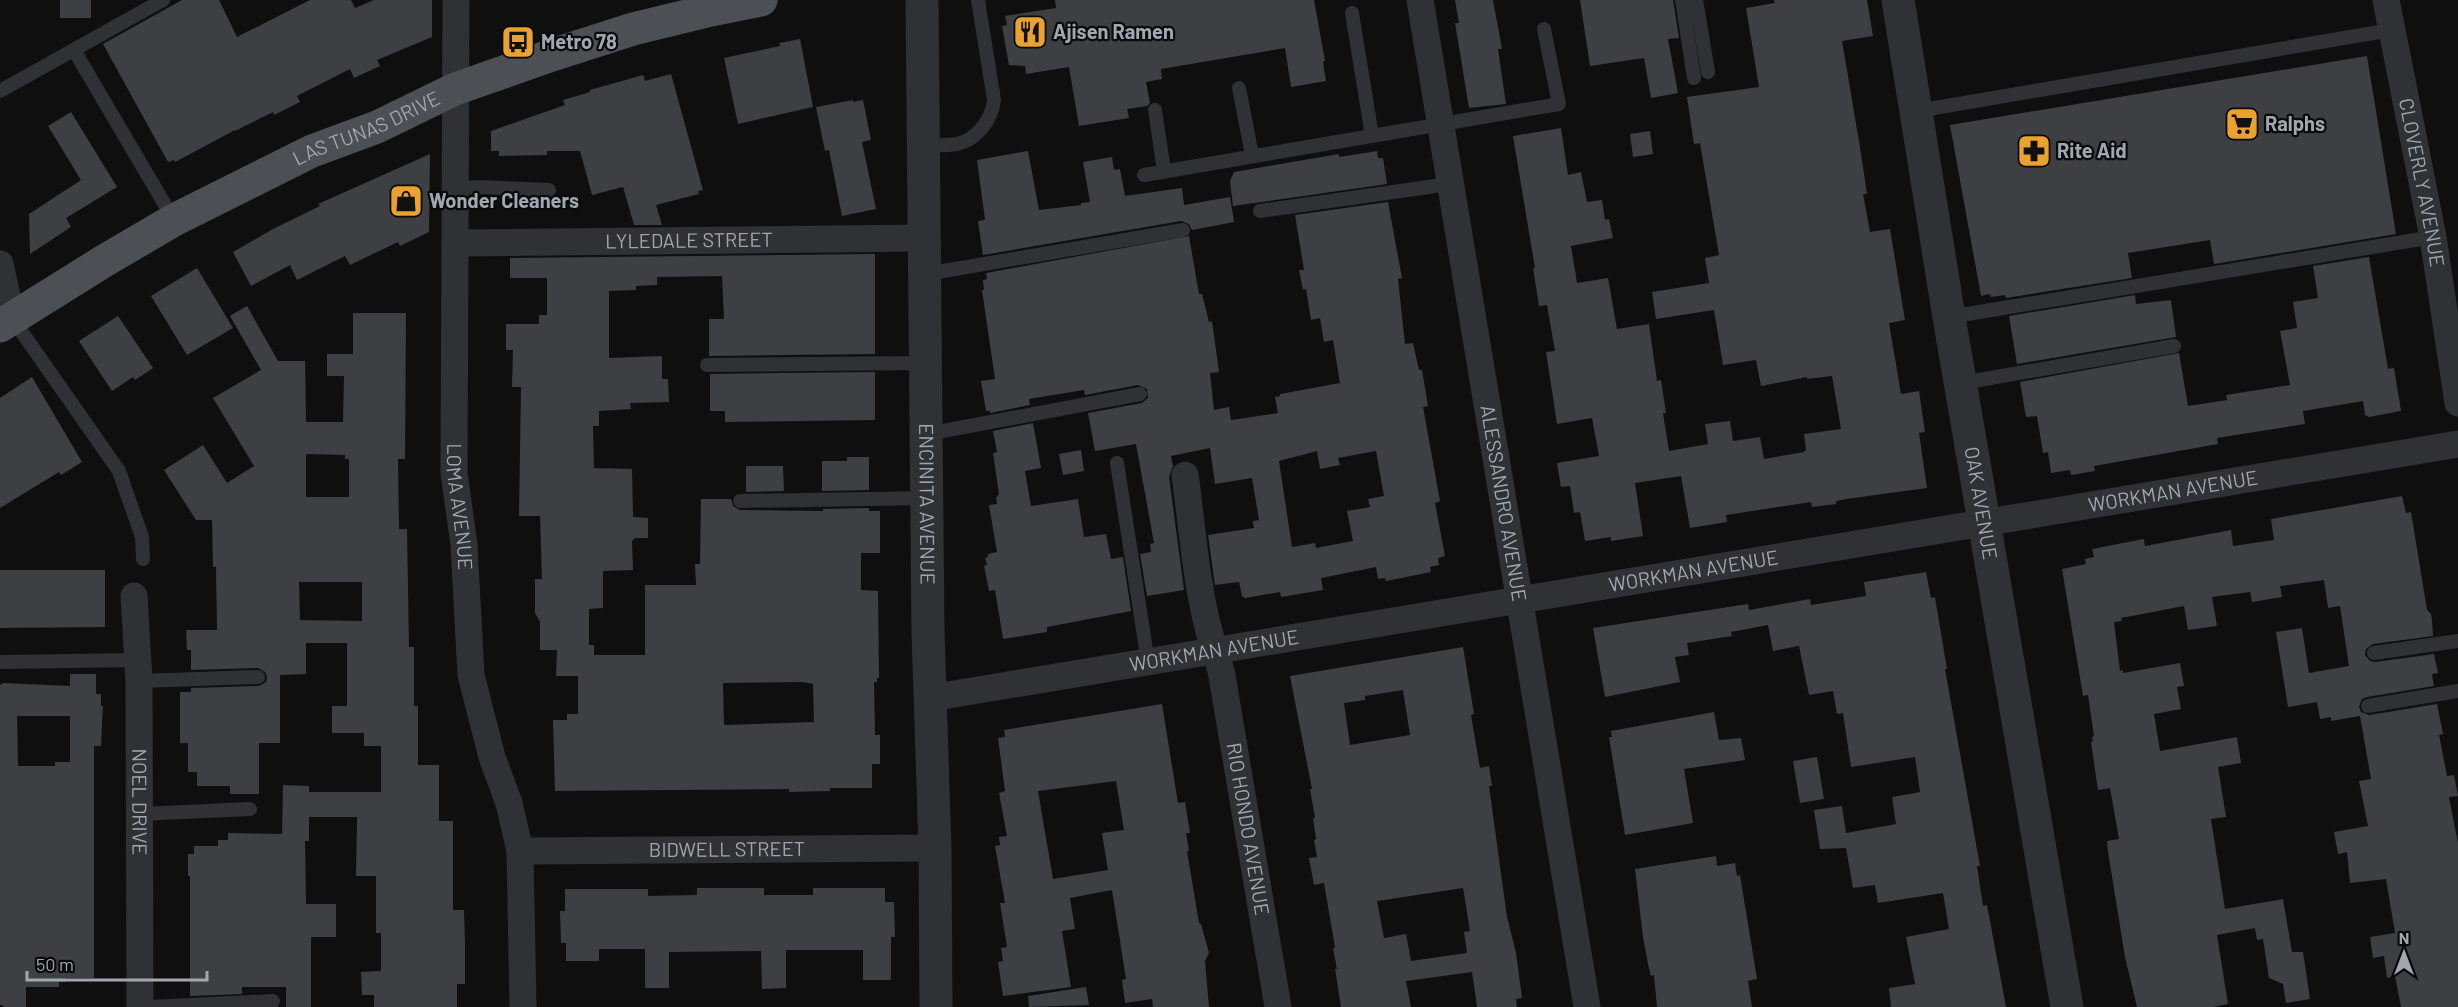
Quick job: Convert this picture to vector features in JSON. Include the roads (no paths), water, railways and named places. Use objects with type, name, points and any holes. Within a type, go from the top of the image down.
[{"type":"main road","name":"LAS TUNAS DRIVE","points":[[6,322],[174,220],[312,151],[377,127],[455,89],[552,54],[633,29],[761,0]]},
{"type":"street","name":"LOMA AVENUE","points":[[456,0],[454,473],[464,545],[471,675],[520,851],[523,1007]]},
{"type":"street","name":"ENCINITA AVENUE","points":[[922,0],[922,145],[926,273],[936,1007]]},
{"type":"street","name":"ALESSANDRO AVENUE","points":[[1420,0],[1587,1007]]},
{"type":"street","name":"OAK AVENUE","points":[[1898,0],[1949,317],[2067,1007]]},
{"type":"street","name":"CLOVERLY AVENUE","points":[[2386,0],[2433,237],[2458,403]]},
{"type":"street","name":"LYLEDALE STREET","points":[[455,243],[924,238]]},
{"type":"street","points":[[0,264],[6,322]]},
{"type":"street","name":"WORKMAN AVENUE","points":[[930,698],[2458,444]]},
{"type":"street","name":"RIO HONDO AVENUE","points":[[1185,475],[1207,620],[1217,652],[1278,1007]]},
{"type":"street","name":"NOEL DRIVE","points":[[134,596],[138,671],[140,1007]]},
{"type":"street","name":"BIDWELL STREET","points":[[520,851],[935,848]]},
{"type":"lane","points":[[0,91],[163,0]]},
{"type":"lane","points":[[922,145],[957,144],[969,140],[981,129],[993,108],[994,100],[978,0]]},
{"type":"lane","points":[[1682,0],[1694,78]]},
{"type":"lane","points":[[1696,0],[1708,72]]},
{"type":"lane","points":[[1352,13],[1372,136]]},
{"type":"lane","points":[[1144,175],[1559,104],[1544,28]]},
{"type":"lane","points":[[1917,111],[2391,30]]},
{"type":"lane","points":[[74,50],[174,220]]},
{"type":"lane","points":[[1239,88],[1252,155]]},
{"type":"lane","points":[[1155,110],[1164,171]]},
{"type":"lane","points":[[1260,211],[1449,184]]},
{"type":"lane","points":[[456,188],[549,190]]},
{"type":"lane","points":[[926,273],[1183,230]]},
{"type":"lane","points":[[1949,317],[2433,237]]},
{"type":"lane","points":[[6,322],[119,471],[142,537],[143,559]]},
{"type":"lane","points":[[1962,383],[2174,346]]},
{"type":"lane","points":[[707,365],[927,363]]},
{"type":"lane","points":[[927,434],[1140,394]]},
{"type":"lane","points":[[1117,463],[1148,662]]},
{"type":"lane","points":[[740,501],[928,498]]},
{"type":"lane","points":[[2374,653],[2458,641]]},
{"type":"lane","points":[[0,662],[258,677]]},
{"type":"lane","points":[[2368,706],[2458,691]]},
{"type":"lane","points":[[140,814],[250,809]]},
{"type":"lane","points":[[150,1007],[273,1001]]},
{"type":"place","name":"Ajisen Ramen","points":[[1030,32]]},
{"type":"place","name":"Metro 78","points":[[518,42]]},
{"type":"place","name":"Ralphs","points":[[2242,124]]},
{"type":"place","name":"Rite Aid","points":[[2034,151]]},
{"type":"place","name":"Wonder Cleaners","points":[[406,201]]}]
